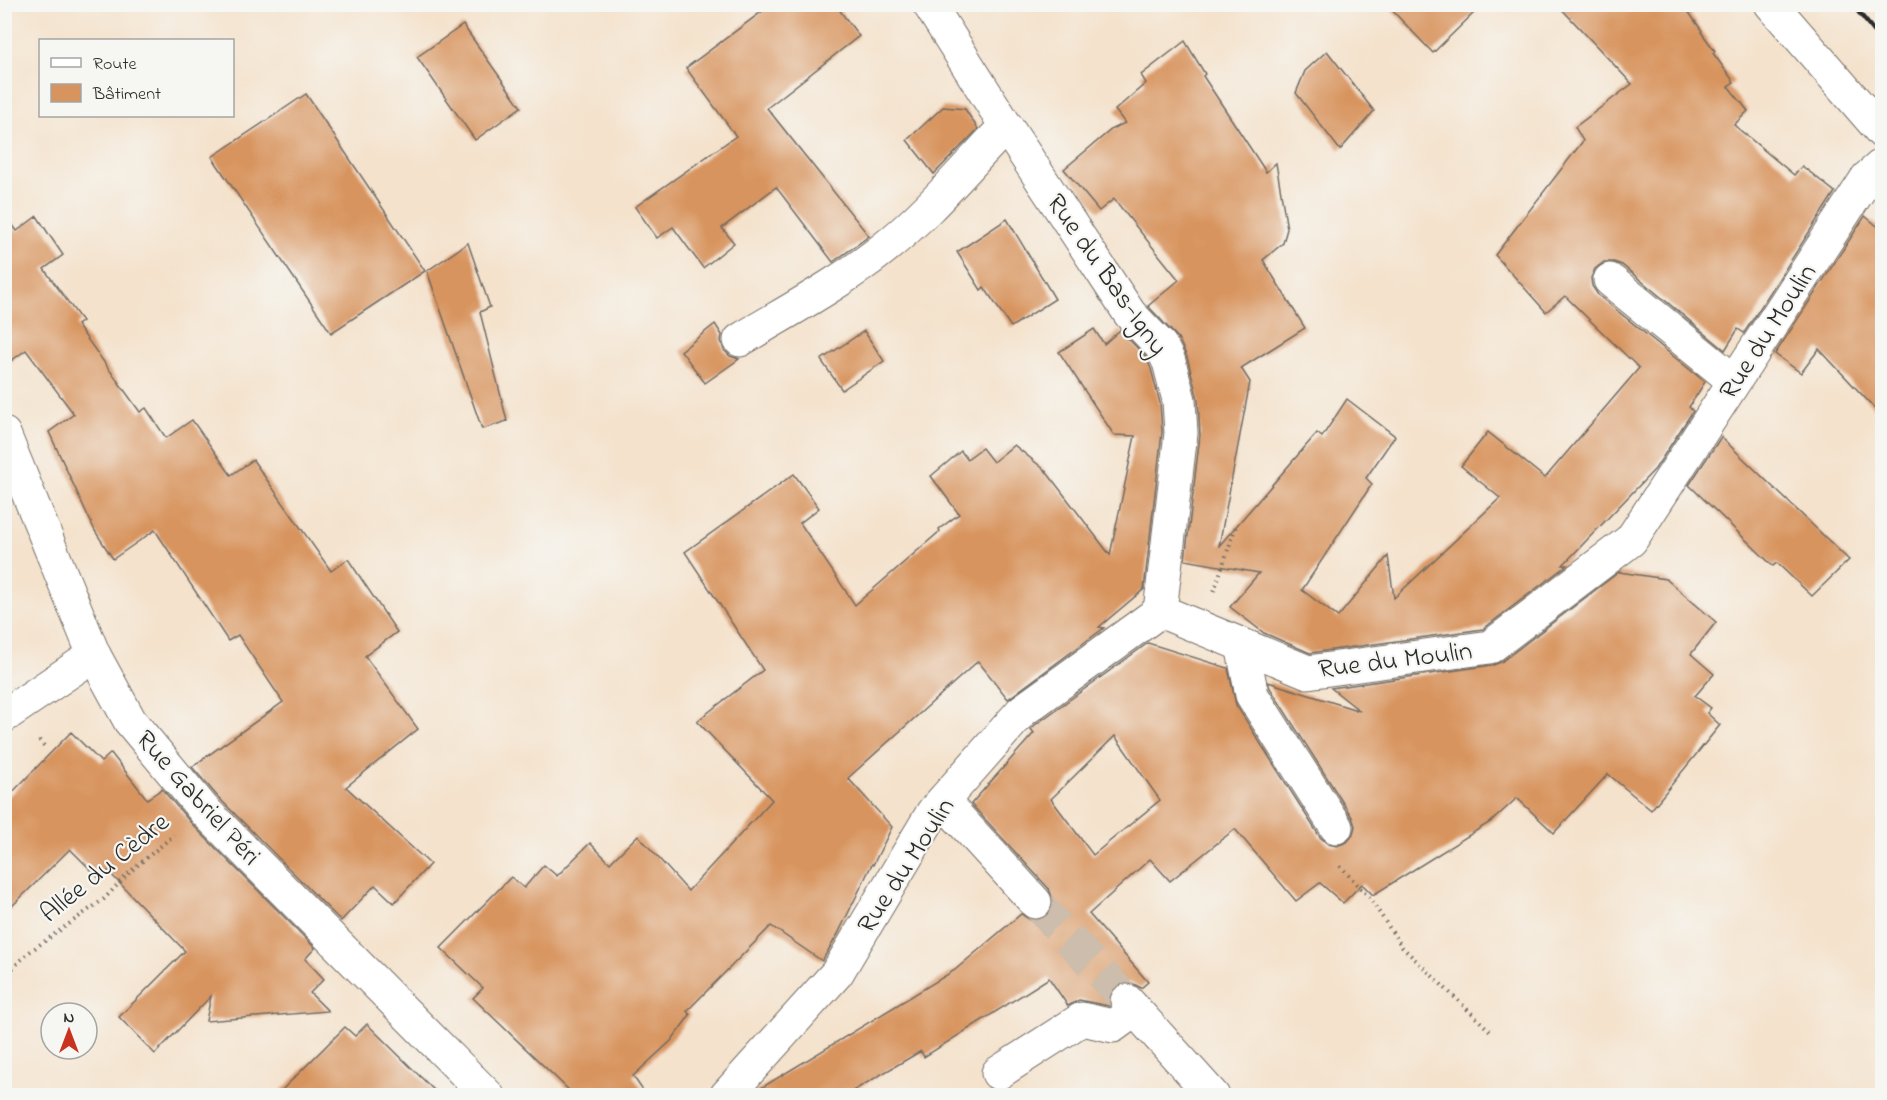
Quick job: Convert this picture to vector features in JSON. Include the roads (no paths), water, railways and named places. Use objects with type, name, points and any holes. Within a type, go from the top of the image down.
[{"type":"street","name":"Rue du Bas-Igny","points":[[929,4],[1130,314],[1161,346],[1169,362],[1179,400],[1181,433],[1160,611]]},
{"type":"street","points":[[1771,4],[1882,132]]},
{"type":"street","points":[[740,340],[838,280],[883,249],[910,226],[1006,126]]},
{"type":"street","name":"Rue du Moulin","points":[[726,1095],[837,973],[933,812],[1022,711],[1160,611],[1308,672],[1490,647],[1631,540],[1867,178],[1882,165]]},
{"type":"street","points":[[1610,280],[1734,381]]},
{"type":"street","name":"Rue Gabriel Péri","points":[[4,434],[94,655],[130,721],[204,810],[488,1095]]},
{"type":"street","points":[[1242,645],[1252,695],[1336,827]]},
{"type":"street","points":[[4,716],[94,655]]},
{"type":"street","points":[[943,801],[1035,902]]},
{"type":"street","points":[[998,1073],[1082,1019],[1113,1026],[1131,1006],[1213,1095]]},
{"type":"tunnel","points":[[1035,902],[1127,1001]]},
{"type":"railway","points":[[1852,4],[1882,41]]}]
